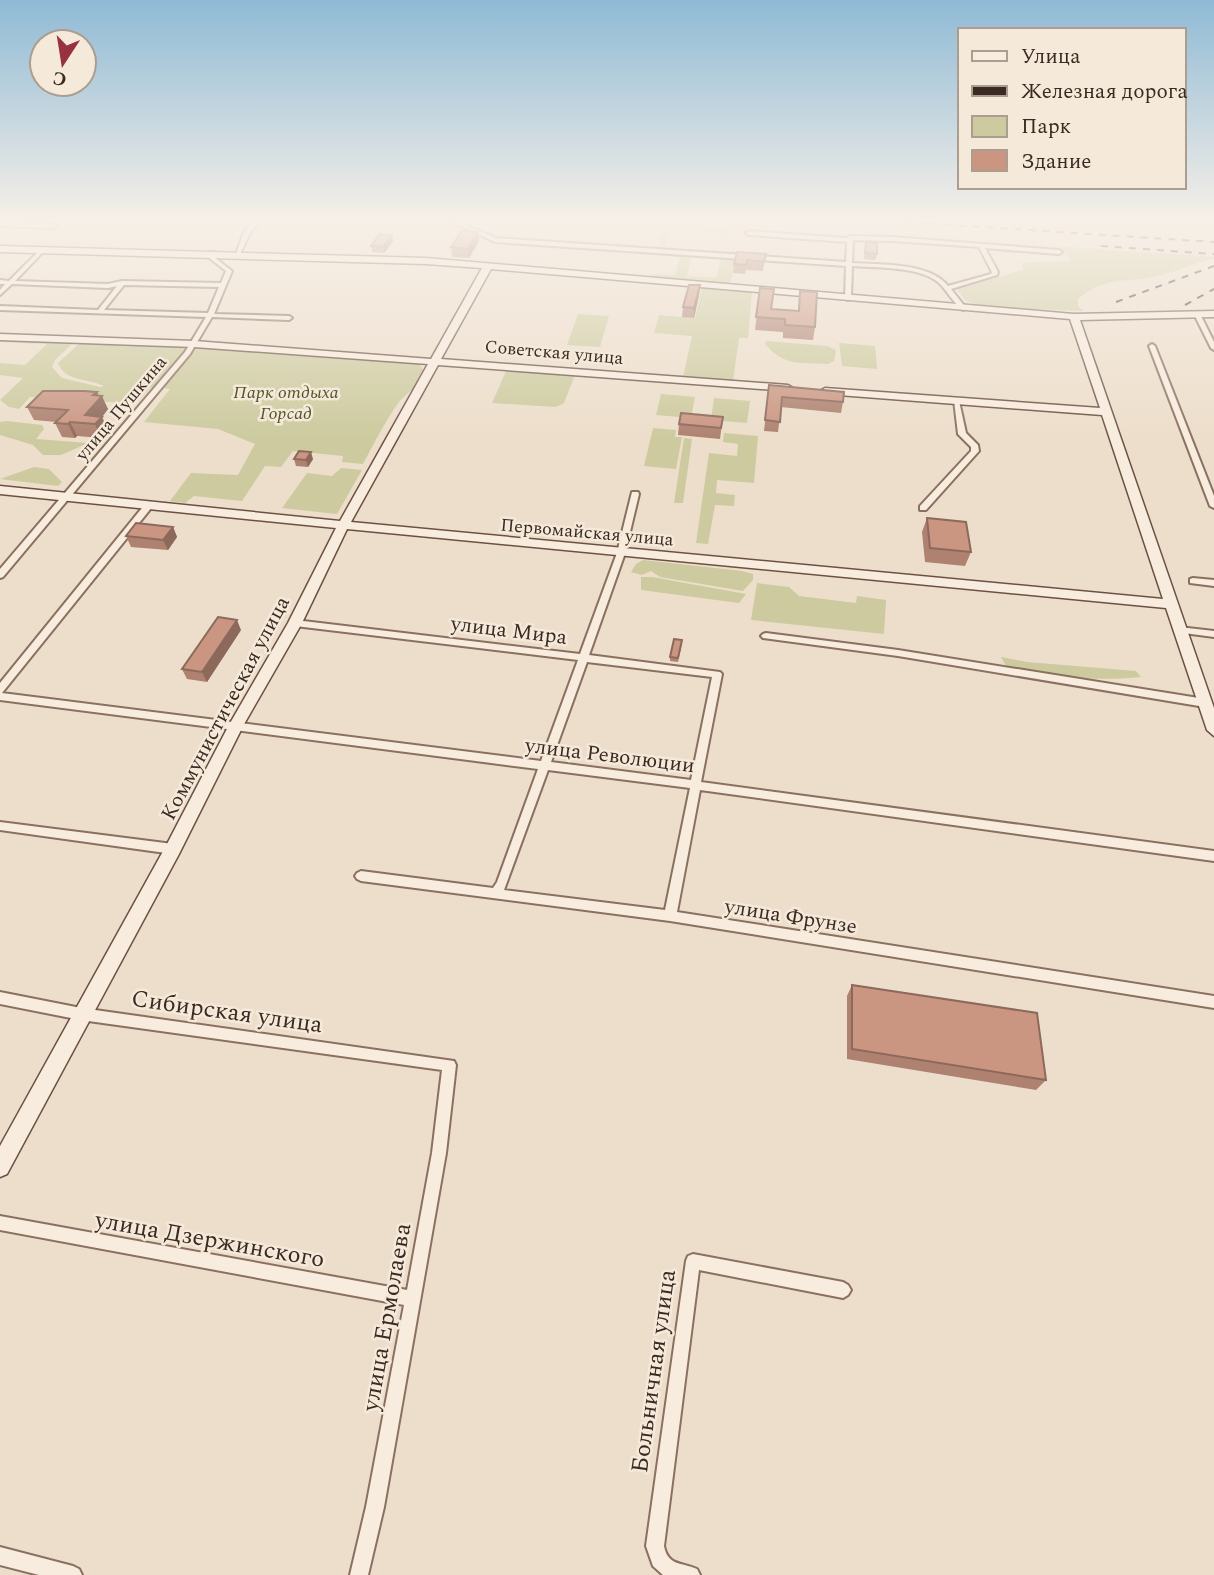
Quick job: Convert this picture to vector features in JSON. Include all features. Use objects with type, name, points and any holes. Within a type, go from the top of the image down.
[{"type":"street","points":[[101,310],[114,294]]},
{"type":"street","name":"улица Пушкина","points":[[0,575],[194,344],[219,294]]},
{"type":"street","name":"Коммунистическая улица","points":[[0,1167],[173,849],[236,725],[295,623],[344,526],[473,294]]},
{"type":"street","points":[[806,294],[1074,317],[1214,314]]},
{"type":"street","points":[[952,294],[963,308]]},
{"type":"street","points":[[0,308],[289,318]]},
{"type":"street","points":[[1197,314],[1214,348]]},
{"type":"street","points":[[1074,317],[1214,730]]},
{"type":"street","name":"Советская улица","points":[[0,337],[194,344],[799,389]]},
{"type":"street","points":[[1152,346],[1214,506]]},
{"type":"street","points":[[811,390],[1105,412]]},
{"type":"street","points":[[922,508],[975,451],[975,447],[962,433],[956,401]]},
{"type":"street","name":"Первомайская улица","points":[[0,490],[621,553],[1171,604]]},
{"type":"street","points":[[495,894],[502,884],[621,553],[635,494]]},
{"type":"street","points":[[0,690],[149,505]]},
{"type":"street","points":[[1194,581],[1214,583]]},
{"type":"street","name":"улица Мира","points":[[295,623],[717,674],[696,785]]},
{"type":"street","points":[[1180,630],[1214,634]]},
{"type":"street","points":[[766,636],[898,653],[1205,703]]},
{"type":"street","name":"улица Революции","points":[[0,696],[696,785],[1214,856]]},
{"type":"street","points":[[670,916],[696,785]]},
{"type":"street","points":[[0,826],[173,849]]},
{"type":"street","name":"улица Фрунзе","points":[[361,876],[670,916],[1214,1002]]},
{"type":"street","name":"Сибирская улица","points":[[0,998],[81,1014],[449,1065]]},
{"type":"street","name":"улица Ермолаева","points":[[359,1575],[375,1507],[439,1153],[449,1065]]},
{"type":"street","name":"улица Дзержинского","points":[[0,1223],[412,1298]]},
{"type":"street","name":"Больничная улица","points":[[691,1575],[666,1569],[658,1560],[655,1546],[694,1261],[843,1290]]},
{"type":"street","points":[[0,1556],[73,1575]]},
{"type":"green space","points":[[700,294],[752,294],[748,338],[739,338],[733,381],[683,377],[692,336],[654,333],[659,315],[695,318]]},
{"type":"green space","points":[[961,294],[1084,294],[1078,299],[1078,306],[1083,311],[982,307],[965,300]]},
{"type":"green space","points":[[578,314],[609,316],[600,347],[567,345]]},
{"type":"green space","points":[[0,339],[75,341],[55,360],[52,367],[62,378],[100,387],[104,386],[71,377],[58,363],[81,342],[181,345],[186,350],[140,399],[126,403],[30,397],[19,409],[9,407],[0,400],[23,378],[0,375],[0,363],[25,365],[47,344],[0,342]]},
{"type":"green space","points":[[766,341],[827,346],[836,350],[834,361],[828,364],[786,360],[772,351],[765,344]]},
{"type":"green space","points":[[839,343],[875,346],[877,369],[842,366]]},
{"type":"green space","name":"Парк отдыха Горсад","points":[[201,347],[418,362],[423,369],[420,380],[394,409],[363,464],[342,462],[343,456],[293,451],[281,467],[265,466],[242,501],[194,496],[185,503],[170,501],[191,473],[238,475],[255,444],[218,429],[144,422],[170,389],[163,388],[193,350]]},
{"type":"green space","points":[[507,369],[575,375],[564,403],[556,407],[492,403]]},
{"type":"green space","points":[[661,394],[695,397],[691,418],[656,415]]},
{"type":"green space","points":[[714,398],[750,401],[747,423],[711,420]]},
{"type":"green space","points":[[0,422],[42,425],[44,429],[36,439],[88,443],[61,455],[43,455],[33,445],[0,435]]},
{"type":"green space","points":[[653,428],[676,430],[675,437],[682,437],[676,469],[644,466]]},
{"type":"green space","points":[[724,433],[758,436],[754,483],[717,480],[716,493],[735,495],[734,506],[715,505],[708,544],[696,543],[709,453],[737,456],[738,444],[723,442]]},
{"type":"green space","points":[[684,438],[692,439],[683,503],[674,503]]},
{"type":"green space","points":[[34,467],[49,469],[62,482],[58,486],[0,479]]},
{"type":"green space","points":[[341,468],[362,470],[337,514],[282,508],[307,473],[332,476]]},
{"type":"green space","points":[[643,560],[742,571],[753,574],[753,580],[743,591],[660,577],[651,571],[642,575],[631,572],[636,564]]},
{"type":"green space","points":[[641,577],[746,594],[739,603],[641,590]]},
{"type":"green space","points":[[757,583],[789,587],[799,596],[856,603],[857,596],[886,600],[884,634],[751,620]]},
{"type":"green space","points":[[1001,657],[1027,662],[1136,671],[1141,677],[1107,679],[1057,675],[1006,666]]},
{"type":"building","points":[[686,294],[698,294],[694,308],[683,307]]},
{"type":"building","points":[[759,294],[773,294],[771,309],[799,311],[800,294],[817,294],[815,327],[785,325],[785,319],[756,317]]},
{"type":"building","points":[[769,385],[844,392],[843,402],[782,397],[780,422],[765,420]]},
{"type":"building","points":[[43,391],[97,392],[93,395],[102,396],[85,415],[102,417],[95,424],[55,423],[68,410],[27,407]]},
{"type":"building","points":[[681,413],[723,417],[721,428],[679,424]]},
{"type":"building","points":[[299,451],[311,452],[306,460],[294,459]]},
{"type":"building","points":[[927,518],[966,522],[971,552],[930,548]]},
{"type":"building","points":[[136,523],[173,527],[163,540],[126,536]]},
{"type":"building","points":[[218,617],[237,620],[202,672],[182,669]]},
{"type":"building","points":[[674,639],[682,640],[678,658],[670,657]]},
{"type":"building","points":[[852,985],[1037,1013],[1046,1080],[852,1049]]},
{"type":"railway","points":[[1116,302],[1136,294]]},
{"type":"railway","points":[[1185,305],[1204,294]]}]
